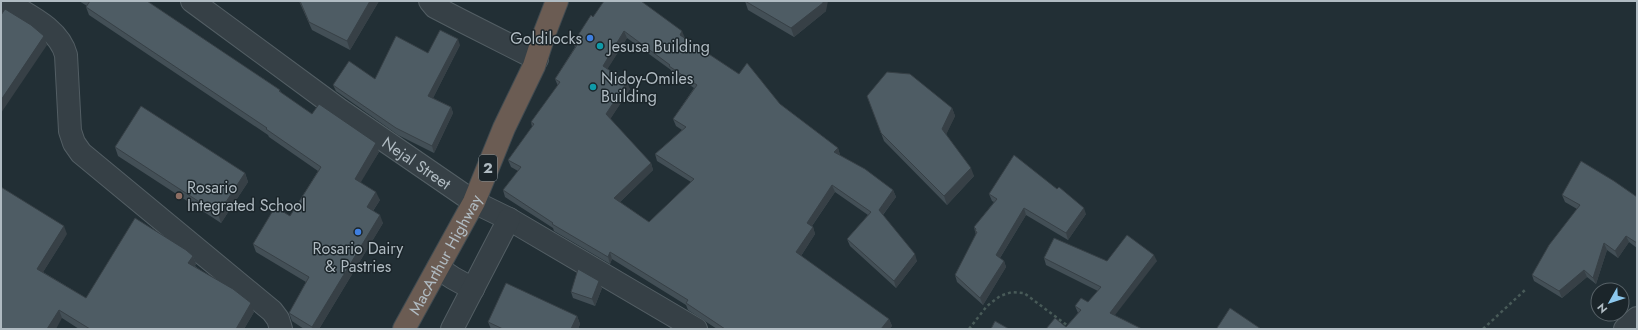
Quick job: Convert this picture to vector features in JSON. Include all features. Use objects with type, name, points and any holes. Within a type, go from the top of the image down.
[{"type":"highway","name":"MacArthur Highway","points":[[404,329],[474,202],[504,128],[534,66],[544,32],[557,1]]},
{"type":"street","points":[[5,1],[51,31],[63,46],[66,55],[70,131],[74,143],[81,153],[272,311],[278,318],[281,329]]},
{"type":"street","name":"Nejal Street","points":[[192,1],[340,110],[474,202],[509,220],[696,329]]},
{"type":"street","points":[[430,1],[435,7],[536,58]]},
{"type":"street","points":[[452,329],[509,220]]},
{"type":"street","points":[[438,268],[452,278],[473,289]]},
{"type":"street","points":[[1625,329],[1637,318]]},
{"type":"path","points":[[1483,329],[1525,290]]},
{"type":"path","points":[[969,329],[987,306],[1000,296],[1012,292],[1024,293],[1072,329]]},
{"type":"building","points":[[90,1],[147,1],[280,90],[279,91],[312,114],[319,104],[376,143],[355,179],[376,192],[367,207],[380,215],[312,327],[289,313],[309,277],[253,244],[275,207],[290,216],[321,167],[266,129],[267,128],[86,7]]},
{"type":"building","points":[[300,1],[370,1],[347,41],[309,22]]},
{"type":"building","points":[[604,1],[641,1],[682,31],[680,35],[739,74],[747,63],[780,104],[838,148],[834,152],[865,169],[893,190],[879,210],[915,254],[894,281],[847,239],[871,212],[832,185],[807,223],[813,227],[796,252],[889,319],[881,329],[725,329],[686,303],[688,300],[610,252],[608,257],[552,224],[553,223],[503,190],[521,167],[508,160],[534,124],[531,122],[560,82],[555,79],[577,45],[573,43],[591,15],[593,17]],"holes":[[[624,31],[670,65],[669,66],[697,85],[673,119],[686,127],[655,154],[694,179],[649,222],[614,198],[651,163],[606,114],[627,82],[603,66]]]},
{"type":"building","points":[[745,1],[823,1],[823,3],[791,28]]},
{"type":"building","points":[[5,9],[31,25],[44,36],[1,100],[1,15]]},
{"type":"building","points":[[440,30],[458,39],[428,96],[451,107],[432,146],[396,128],[333,85],[349,61],[375,79],[396,36],[428,53]]},
{"type":"building","points":[[887,72],[910,74],[952,108],[942,129],[971,168],[944,196],[881,133],[867,96]]},
{"type":"building","points":[[141,106],[245,173],[218,214],[115,147]]},
{"type":"building","points":[[1014,155],[1057,189],[1059,187],[1084,208],[1066,233],[1024,208],[996,255],[1004,261],[980,298],[955,275],[977,232],[975,231],[976,229],[974,227],[997,199],[989,194]]},
{"type":"building","points":[[1581,161],[1637,197],[1637,243],[1626,236],[1615,251],[1604,243],[1593,278],[1584,270],[1559,291],[1532,275],[1549,245],[1580,205],[1562,195]]},
{"type":"building","points":[[1,187],[64,226],[37,269],[86,298],[135,218],[186,250],[193,256],[188,263],[233,289],[251,303],[236,329],[90,329],[59,310],[47,329],[1,329]]},
{"type":"building","points":[[1127,235],[1154,255],[1110,313],[1142,329],[1046,329],[1055,318],[1066,327],[1081,310],[1075,306],[1081,298],[1088,302],[1101,287],[1044,258],[1054,238],[1107,261]]},
{"type":"building","points":[[578,269],[599,281],[592,299],[571,292]]},
{"type":"building","points":[[506,283],[577,316],[571,329],[503,329],[488,322]]},
{"type":"building","points":[[1230,308],[1261,329],[1218,329],[1217,328]]},
{"type":"building","points":[[995,321],[1009,329],[991,329]]},
{"type":"place","name":"Goldilocks","points":[[590,38]]},
{"type":"place","name":"Jesusa Building","points":[[600,46]]},
{"type":"place","name":"Nidoy-Omiles Building","points":[[593,87]]},
{"type":"place","name":"Rosario Integrated School","points":[[179,196]]},
{"type":"place","name":"Rosario Dairy & Pastries","points":[[358,232]]}]
